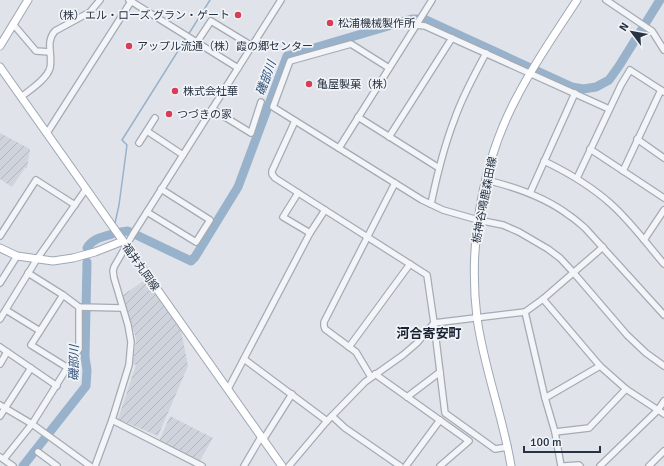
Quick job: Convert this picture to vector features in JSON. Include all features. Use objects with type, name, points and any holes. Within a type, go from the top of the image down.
[{"type":"main road","points":[[0,46],[28,0]]},
{"type":"main road","name":"栃神谷鳴鹿森田線","points":[[511,466],[508,447],[484,355],[477,318],[474,262],[478,220],[486,178],[493,153],[504,126],[530,74],[577,0]]},
{"type":"main road","name":"福井丸岡線","points":[[0,67],[282,466]]},
{"type":"main road","points":[[0,248],[17,256],[53,261],[73,258],[125,243]]},
{"type":"street","points":[[21,97],[43,79],[50,68],[50,39],[55,31],[90,12],[100,0]]},
{"type":"street","points":[[47,133],[131,0],[238,68]]},
{"type":"street","points":[[95,466],[112,420],[129,365],[131,342],[128,325],[114,278],[114,267],[125,243],[147,212],[281,0]]},
{"type":"street","points":[[338,148],[432,0]]},
{"type":"street","points":[[606,0],[652,31],[664,50]]},
{"type":"street","points":[[197,42],[211,21],[252,46]]},
{"type":"street","points":[[13,24],[36,51],[50,52]]},
{"type":"street","points":[[416,25],[425,26],[609,109]]},
{"type":"street","points":[[389,137],[452,38]]},
{"type":"street","points":[[389,68],[351,44],[290,61],[273,107],[422,200],[443,210],[478,220],[503,225],[548,248],[573,272],[627,335],[646,353],[664,366]]},
{"type":"street","points":[[431,204],[439,168],[455,117],[486,53]]},
{"type":"street","points":[[577,178],[609,109],[630,70],[662,91],[623,171]]},
{"type":"street","points":[[530,194],[575,93]]},
{"type":"street","points":[[212,109],[251,133],[261,102]]},
{"type":"street","points":[[139,143],[154,118]]},
{"type":"street","points":[[358,118],[439,168]]},
{"type":"street","points":[[295,120],[272,174],[275,178],[298,193],[427,275],[445,413],[495,449],[508,447]]},
{"type":"street","points":[[147,131],[183,155]]},
{"type":"street","points":[[638,139],[664,158]]},
{"type":"street","points":[[590,149],[664,198]]},
{"type":"street","points":[[544,162],[559,168],[588,185],[612,206],[664,264]]},
{"type":"street","points":[[0,236],[36,180],[75,205]]},
{"type":"street","points":[[494,182],[517,188],[538,197],[570,216],[585,228],[664,315]]},
{"type":"street","points":[[395,183],[324,322],[324,326],[325,329],[356,352],[373,376],[407,397],[469,441],[440,466]]},
{"type":"street","points":[[0,319],[37,259],[86,189]]},
{"type":"street","points":[[147,212],[196,242],[210,220],[161,189]]},
{"type":"street","points":[[298,193],[283,217],[310,233]]},
{"type":"street","points":[[228,389],[310,233],[325,210]]},
{"type":"street","points":[[644,240],[664,210]]},
{"type":"street","points":[[289,466],[327,421],[365,382],[403,355],[434,323],[524,312],[543,299],[603,247]]},
{"type":"street","points":[[0,283],[17,256]]},
{"type":"street","points":[[349,346],[410,264]]},
{"type":"street","points":[[28,273],[83,307],[122,308]]},
{"type":"street","points":[[63,295],[31,345],[68,368]]},
{"type":"street","points":[[543,299],[600,366],[626,389],[664,414]]},
{"type":"street","points":[[13,466],[2,458],[32,424],[79,349],[83,307]]},
{"type":"street","points":[[6,310],[40,331]]},
{"type":"street","points":[[524,312],[555,432],[562,466],[580,466]]},
{"type":"street","points":[[0,347],[57,386]]},
{"type":"street","points":[[0,364],[7,352]]},
{"type":"street","points":[[244,359],[327,421]]},
{"type":"street","points":[[545,398],[600,366]]},
{"type":"street","points":[[0,416],[2,407],[31,368]]},
{"type":"street","points":[[407,397],[440,372]]},
{"type":"street","points":[[555,432],[589,428],[626,389]]},
{"type":"street","points":[[244,466],[292,394]]},
{"type":"street","points":[[600,466],[658,410],[664,400]]},
{"type":"street","points":[[2,407],[32,424],[90,466]]},
{"type":"street","points":[[332,416],[344,428],[400,466]]},
{"type":"street","points":[[112,420],[202,466]]},
{"type":"street","points":[[406,466],[440,420]]},
{"type":"street","points":[[649,466],[664,451]]},
{"type":"street","points":[[38,452],[48,464],[57,466]]},
{"type":"shaded area","points":[[0,133],[30,149],[27,168],[25,168],[12,187],[0,179]]},
{"type":"shaded area","points":[[145,280],[181,330],[188,366],[158,436],[118,419],[136,365],[133,364],[136,339],[123,295]]},
{"type":"shaded area","points":[[170,416],[213,438],[199,462],[159,441]]},
{"type":"waterway","points":[[115,223],[119,205],[127,145],[122,140],[210,0]]},
{"type":"waterway","name":"磯部川","points":[[121,232],[128,231],[191,261],[195,257],[238,187],[287,56],[412,19],[424,19],[572,87],[583,89],[596,87],[609,80],[660,0]]},
{"type":"waterway","name":"磯部川","points":[[87,248],[95,240],[112,234]]},
{"type":"waterway","name":"磯部川","points":[[23,466],[86,386],[87,370],[85,357],[87,262]]},
{"type":"place","name":"（株）エル・ローズ グラン・ゲート","points":[[238,15]]},
{"type":"place","name":"松浦機械製作所","points":[[330,23]]},
{"type":"place","name":"アップル流通（株）霞の郷センター","points":[[129,46]]},
{"type":"place","name":"亀屋製菓（株）","points":[[309,84]]},
{"type":"place","name":"株式会社華","points":[[175,91]]},
{"type":"place","name":"つづきの家","points":[[169,114]]},
{"type":"district","name":"河合寄安町","points":[[429,333]]}]
